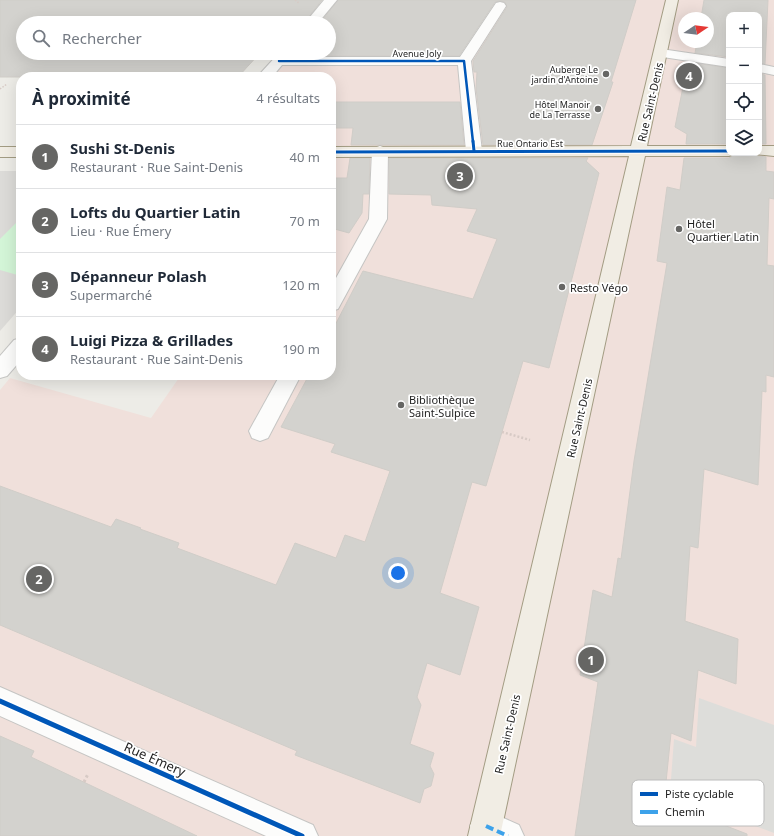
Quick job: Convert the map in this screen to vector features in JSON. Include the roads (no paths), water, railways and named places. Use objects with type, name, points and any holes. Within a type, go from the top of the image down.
[{"type":"main road","name":"Rue Saint-Denis","points":[[493,833],[672,0]]},
{"type":"main road","name":"Rue Ontario Est","points":[[336,152],[726,151]]},
{"type":"main road","points":[[762,151],[774,151]]},
{"type":"main road","points":[[0,152],[16,152]]},
{"type":"street","points":[[317,16],[331,0]]},
{"type":"street","points":[[474,151],[464,60],[500,6]]},
{"type":"street","points":[[661,53],[726,64]]},
{"type":"street","name":"Avenue Joly","points":[[336,58],[464,60]]},
{"type":"street","points":[[268,72],[279,60]]},
{"type":"street","points":[[762,69],[774,71]]},
{"type":"street","points":[[336,295],[378,219],[380,152]]},
{"type":"street","points":[[0,370],[16,352]]},
{"type":"street","points":[[260,431],[288,380]]},
{"type":"street","name":"Rue Émery","points":[[0,701],[302,836]]},
{"type":"place","name":"Auberge Le jardin d'Antoine","points":[[606,74]]},
{"type":"place","name":"Luigi Pizza & Grillades","points":[[689,76]]},
{"type":"place","name":"Hôtel Manoir de La Terrasse","points":[[598,109]]},
{"type":"place","name":"Dépanneur Polash","points":[[460,176]]},
{"type":"place","name":"Hôtel Quartier Latin","points":[[679,229]]},
{"type":"place","name":"Resto Végo","points":[[562,287]]},
{"type":"place","name":"Bibliothèque Saint-Sulpice","points":[[401,405]]},
{"type":"place","name":"Lofts du Quartier Latin","points":[[39,579]]},
{"type":"place","name":"Sushi St-Denis","points":[[591,660]]}]
